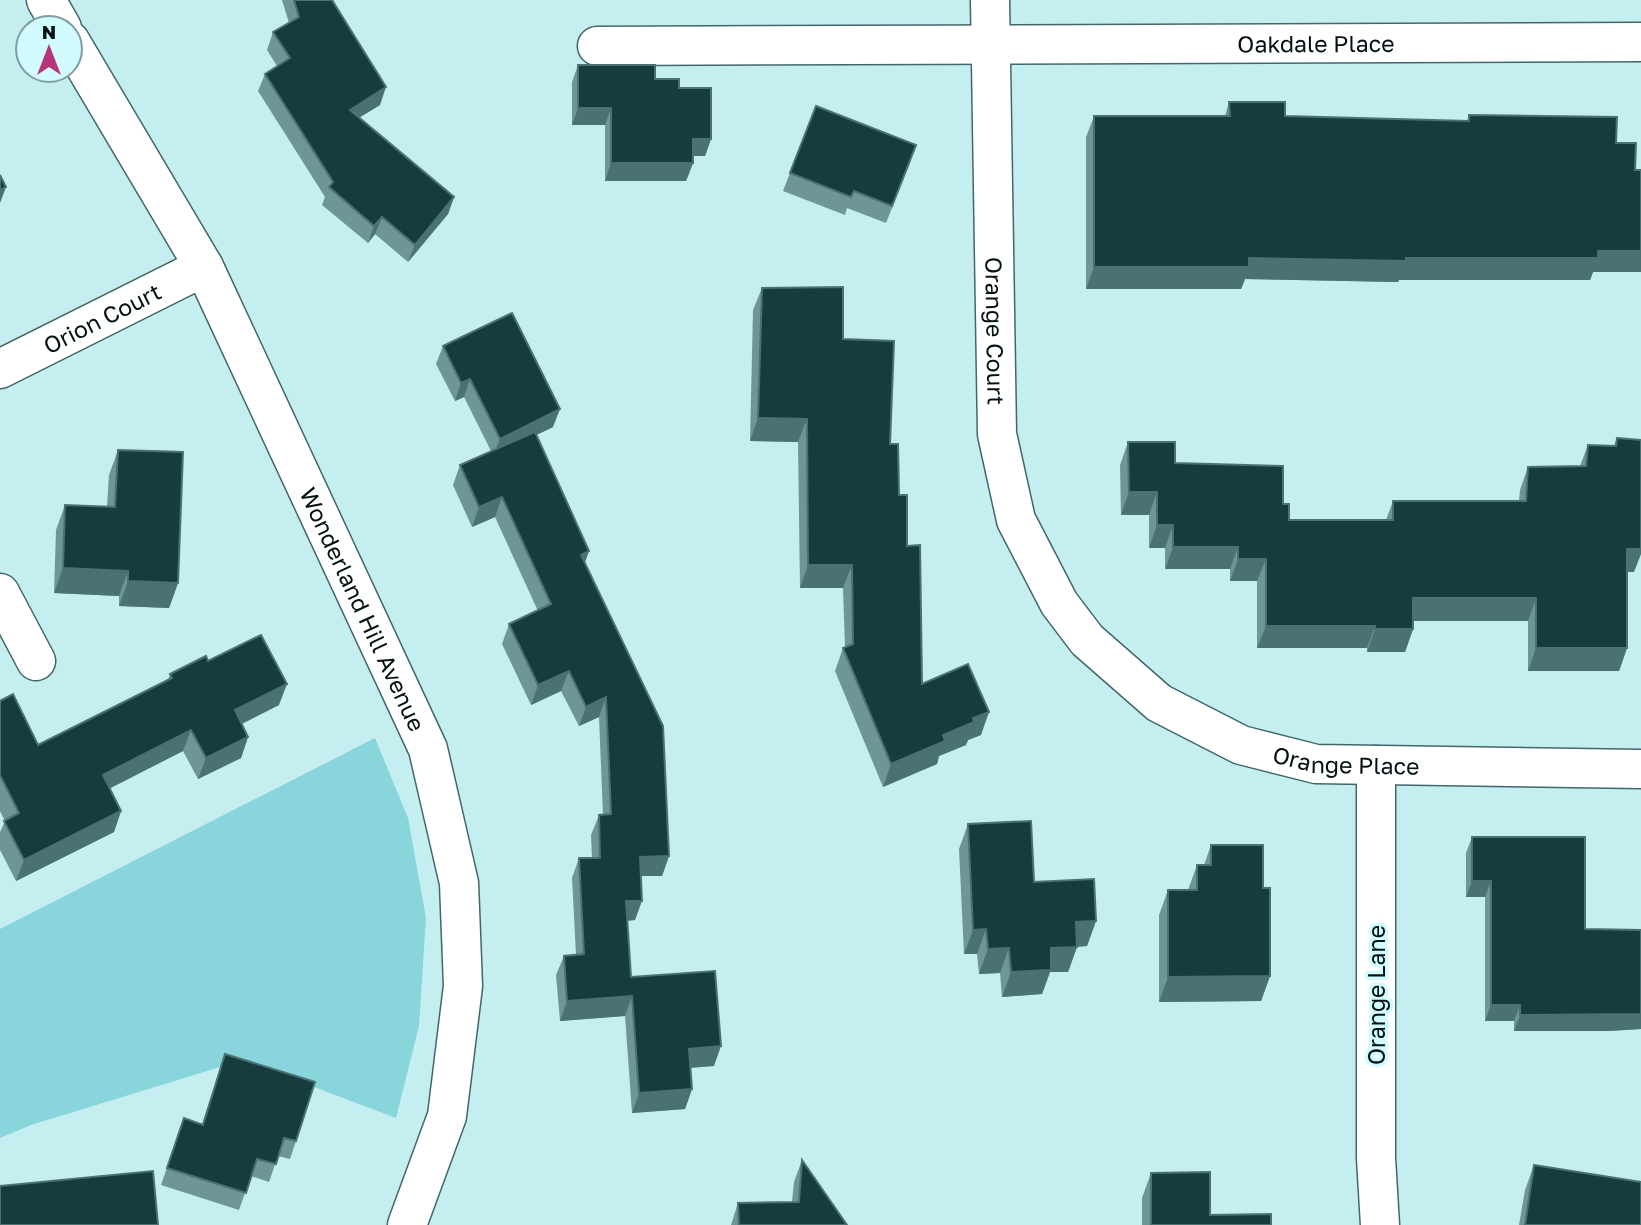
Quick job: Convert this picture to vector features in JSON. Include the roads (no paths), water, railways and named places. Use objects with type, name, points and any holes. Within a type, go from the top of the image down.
[{"type":"street","name":"Orange Court","points":[[990,0],[996,434],[1016,520],[1059,603],[1087,640]]},
{"type":"street","name":"Oakdale Place","points":[[597,46],[1641,42]]},
{"type":"street","name":"Wonderland Hill Avenue","points":[[84,65],[204,267],[428,750],[459,883],[463,986],[447,1116],[411,1223]]},
{"type":"street","name":"Orion Court","points":[[0,369],[204,267]]},
{"type":"street","points":[[0,593],[36,662]]},
{"type":"street","name":"Orange Place","points":[[1087,640],[1158,703],[1241,745],[1316,764],[1641,769]]},
{"type":"street","name":"Orange Lane","points":[[1376,765],[1376,1158],[1380,1225]]}]
